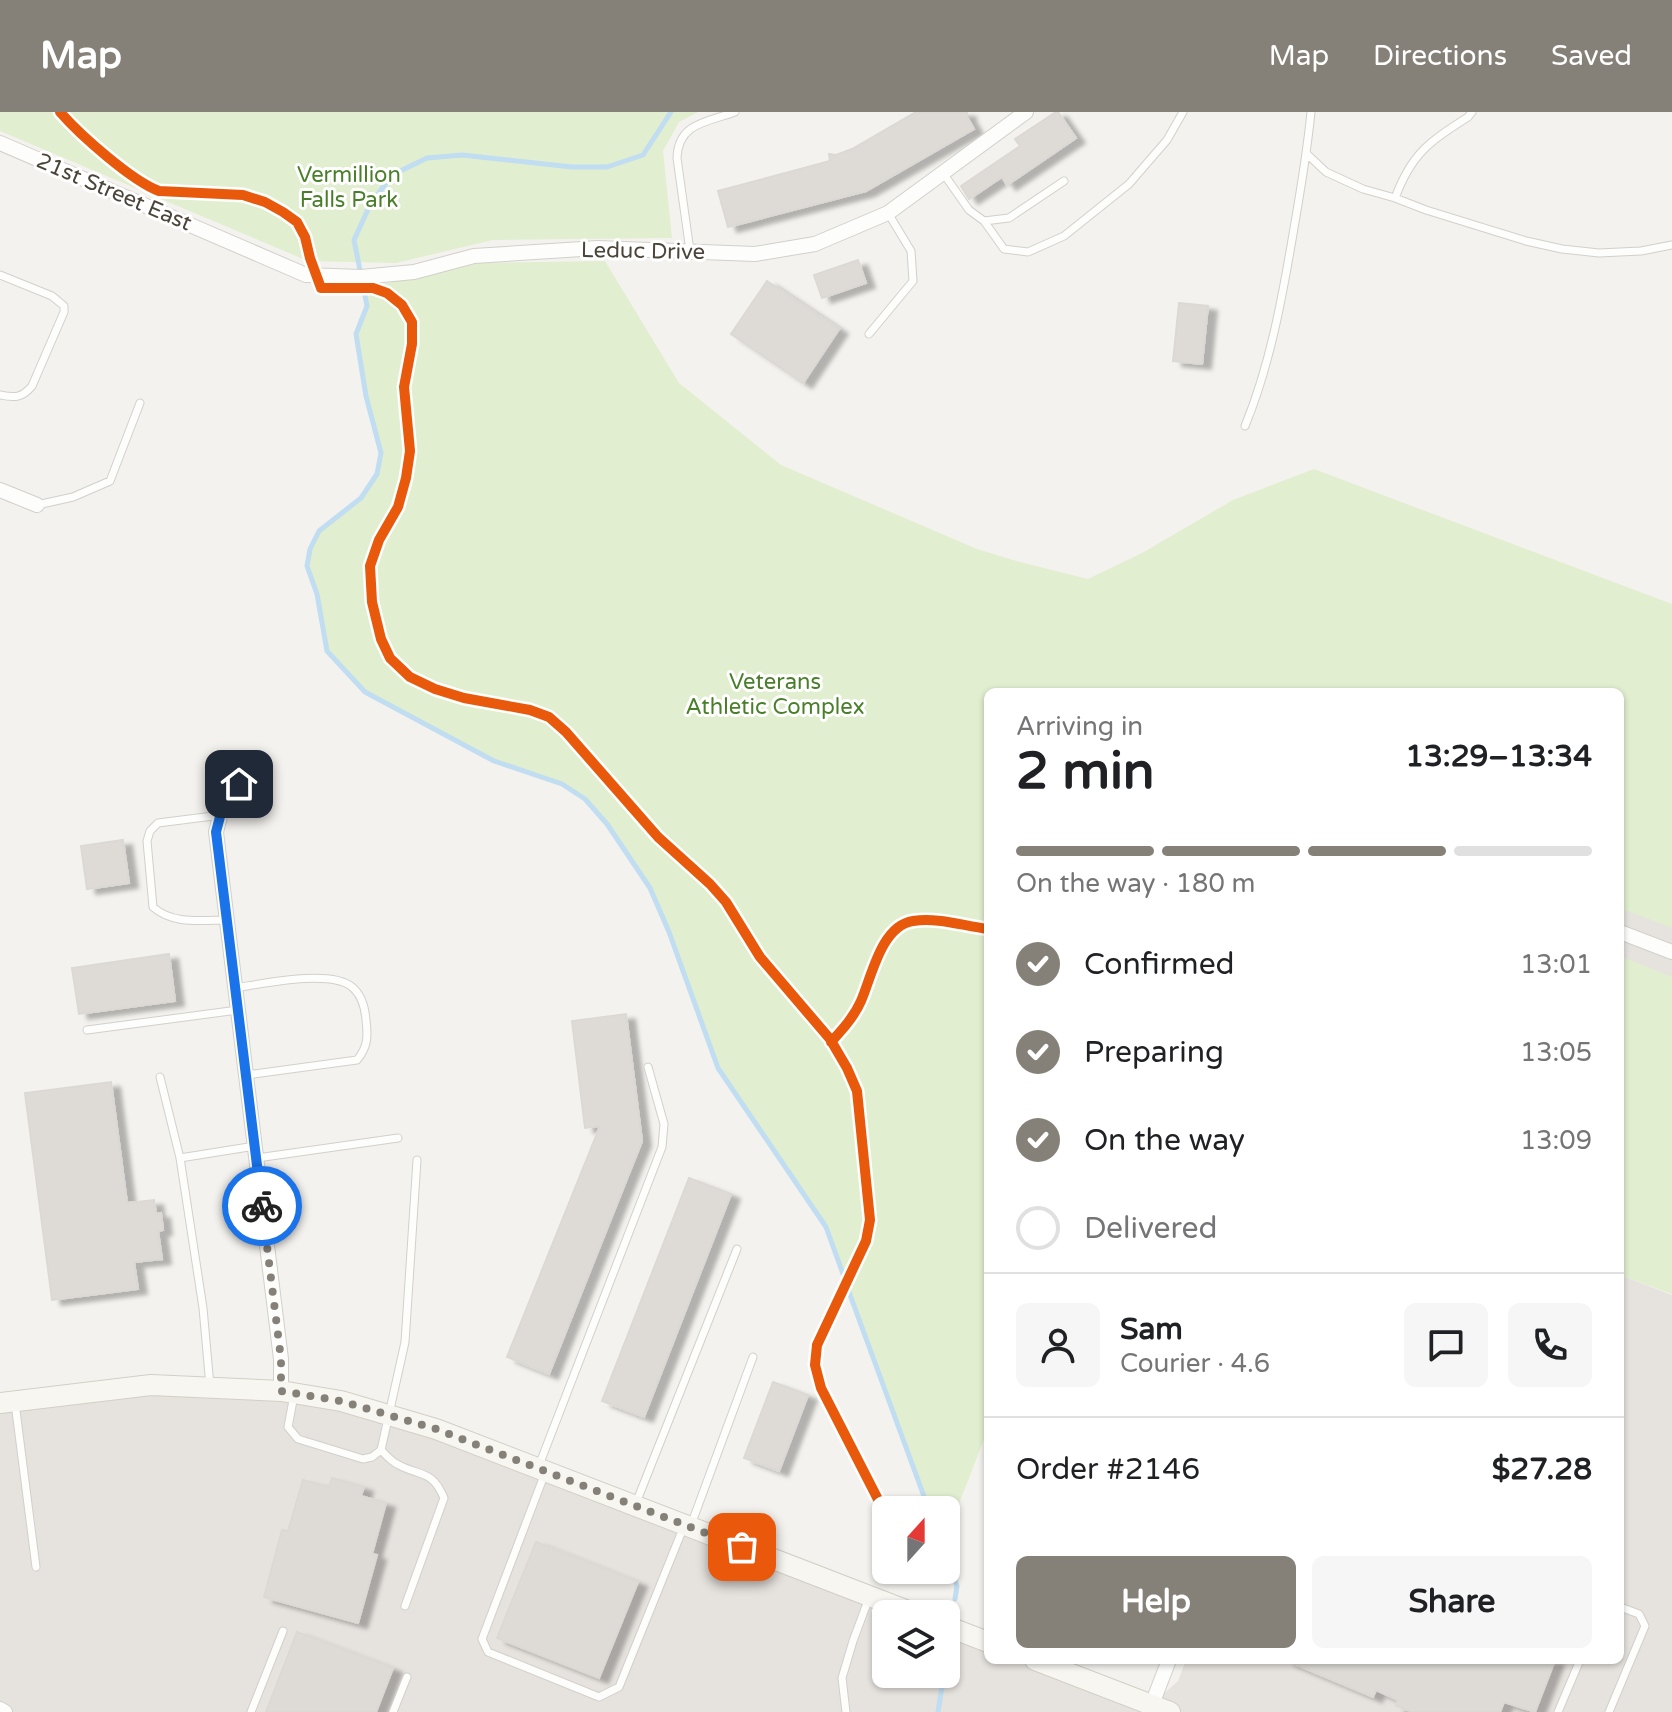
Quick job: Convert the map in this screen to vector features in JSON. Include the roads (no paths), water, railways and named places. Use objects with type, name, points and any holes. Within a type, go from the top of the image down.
[{"type":"street","name":"Leduc Drive","points":[[228,241],[306,275],[361,277],[414,272],[474,256],[597,248],[755,254],[815,244],[888,213],[1026,112]]},
{"type":"street","name":"21st Street East","points":[[0,143],[228,241]]},
{"type":"street","points":[[0,490],[37,505]]},
{"type":"street","points":[[239,784],[223,805],[216,832],[281,1359],[288,1392]]},
{"type":"street","points":[[1624,934],[1672,952]]},
{"type":"street","points":[[7,1402],[151,1385],[288,1392],[341,1401],[436,1429],[880,1600]]},
{"type":"street","points":[[960,1631],[984,1640]]},
{"type":"street","points":[[1045,1664],[1157,1710],[1168,1664]]},
{"type":"lane","points":[[690,251],[677,147],[689,129],[735,112]]},
{"type":"lane","points":[[943,173],[969,210],[984,221],[1004,249],[1028,252],[1064,236],[1129,184],[1167,140],[1183,112]]},
{"type":"lane","points":[[1245,426],[1260,388],[1285,285],[1311,112]]},
{"type":"lane","points":[[1395,198],[1419,152],[1472,112]]},
{"type":"lane","points":[[1307,154],[1326,172],[1363,189],[1526,241],[1599,253],[1641,251],[1672,245]]},
{"type":"lane","points":[[984,221],[1009,218],[1064,181]]},
{"type":"lane","points":[[869,334],[913,281],[911,251],[888,213]]},
{"type":"lane","points":[[0,275],[52,296],[64,306],[64,312],[32,386],[23,396],[12,398],[0,395]]},
{"type":"lane","points":[[37,505],[73,497],[110,481],[140,403]]},
{"type":"lane","points":[[221,815],[158,823],[150,831],[147,841],[153,907],[162,915],[176,920],[227,920]]},
{"type":"lane","points":[[235,988],[321,978],[352,986],[365,1004],[368,1037],[364,1051],[357,1060],[246,1075]]},
{"type":"lane","points":[[87,1030],[238,1010]]},
{"type":"lane","points":[[648,1067],[664,1124],[662,1147],[482,1639],[488,1652],[599,1697],[619,1687],[688,1526],[753,1357]]},
{"type":"lane","points":[[160,1077],[180,1158],[203,1308],[210,1388]]},
{"type":"lane","points":[[180,1158],[398,1138]]},
{"type":"lane","points":[[288,1392],[288,1427],[298,1439],[363,1459],[381,1450],[405,1342],[417,1160]]},
{"type":"lane","points":[[635,1505],[737,1249]]},
{"type":"lane","points":[[7,1402],[36,1567]]},
{"type":"lane","points":[[381,1450],[395,1464],[429,1476],[439,1484],[444,1498],[405,1606]]},
{"type":"lane","points":[[846,1712],[842,1678],[870,1596]]},
{"type":"lane","points":[[1609,1712],[1645,1626],[1639,1614],[1624,1608]]},
{"type":"lane","points":[[251,1712],[283,1631]]},
{"type":"lane","points":[[1558,1712],[1578,1664]]},
{"type":"lane","points":[[393,1712],[407,1677]]},
{"type":"waterway","points":[[671,112],[643,155],[607,167],[572,167],[462,155],[427,158],[392,175],[370,205],[354,240],[367,306],[356,334],[366,396],[381,453],[377,474],[361,498],[319,531],[310,549],[307,566],[317,594],[327,651],[365,692],[494,761],[562,784],[585,799],[607,824],[650,888],[718,1068],[826,1227],[843,1274]]},
{"type":"waterway","points":[[849,1292],[924,1496]]},
{"type":"waterway","points":[[955,1599],[956,1584]]},
{"type":"waterway","points":[[938,1712],[942,1688]]},
{"type":"park label","name":"Vermillion Falls Park","points":[[349,188]]},
{"type":"park label","name":"Veterans Athletic Complex","points":[[775,694]]}]
